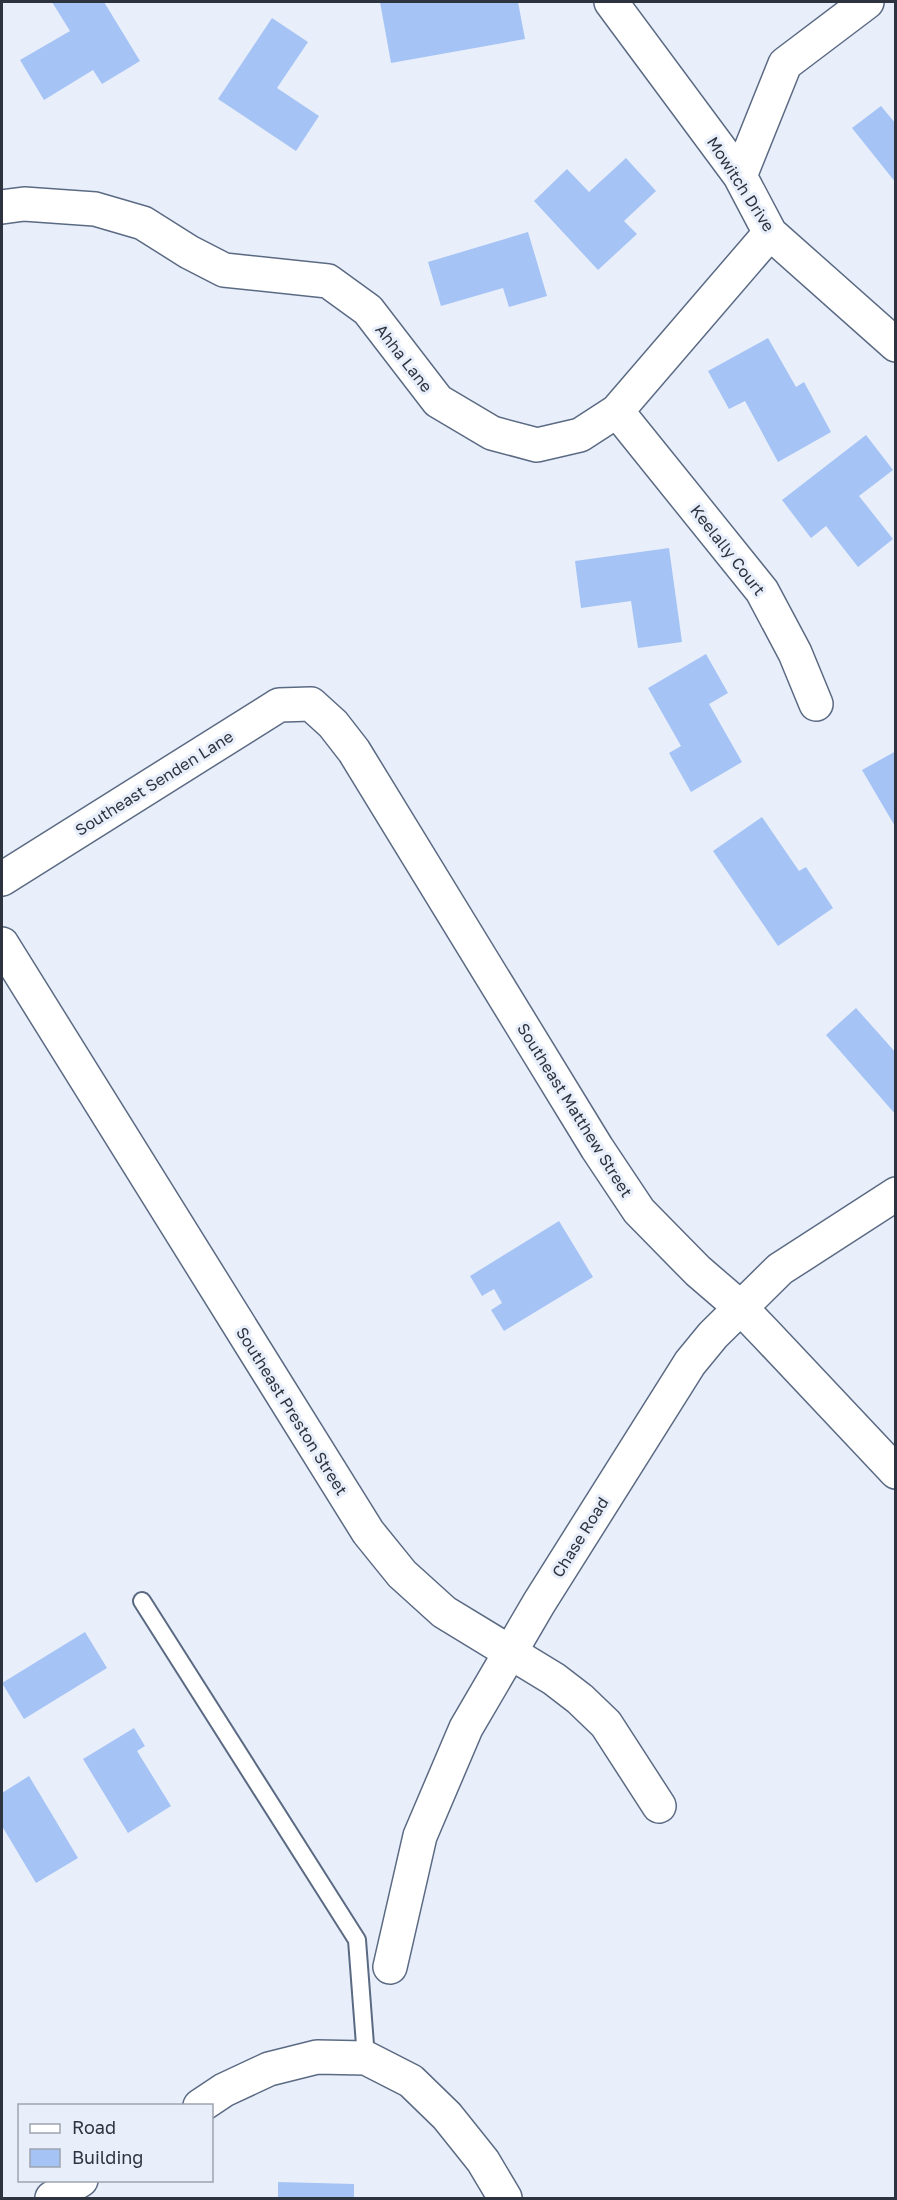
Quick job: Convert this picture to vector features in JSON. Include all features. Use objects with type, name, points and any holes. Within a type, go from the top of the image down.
[{"type":"street","name":"Mowitch Drive","points":[[611,2],[740,176],[770,233],[896,345]]},
{"type":"street","points":[[740,176],[785,64],[867,2]]},
{"type":"street","name":"Ahha Lane","points":[[2,207],[24,204],[95,209],[143,223],[189,252],[224,270],[328,281],[368,310],[438,401],[492,433],[537,445],[580,435],[617,411],[770,233]]},
{"type":"street","name":"Keelally Court","points":[[617,411],[762,591],[795,653],[816,704]]},
{"type":"street","name":"Southeast Senden Lane","points":[[2,879],[279,705],[311,704]]},
{"type":"street","name":"Southeast Matthew Street","points":[[311,704],[333,724],[354,752],[597,1148],[639,1211],[698,1271],[741,1308],[896,1472]]},
{"type":"street","name":"Southeast Preston Street","points":[[2,944],[368,1532],[402,1574],[444,1612],[554,1679],[580,1699],[606,1724],[659,1806]]},
{"type":"street","name":"Chase Road","points":[[390,1967],[420,1836],[466,1728],[539,1604],[690,1363],[713,1335],[780,1269],[896,1194]]},
{"type":"street","points":[[203,2104],[224,2090],[269,2069],[317,2057],[366,2058],[411,2081],[447,2116],[483,2161],[506,2199]]},
{"type":"street","points":[[52,2199],[79,2182]]},
{"type":"lane","points":[[142,1601],[357,1940],[366,2058]]},
{"type":"building","points":[[52,2],[104,2],[140,61],[102,84],[93,70],[44,100],[20,60],[70,31]]},
{"type":"building","points":[[380,2],[518,2],[525,39],[391,63]]},
{"type":"building","points":[[272,18],[308,42],[277,88],[319,116],[296,151],[218,99]]},
{"type":"building","points":[[881,106],[896,124],[896,183],[852,128]]},
{"type":"building","points":[[626,158],[656,191],[624,221],[637,234],[598,270],[534,201],[567,169],[589,192]]},
{"type":"building","points":[[528,232],[547,296],[509,307],[503,288],[441,306],[428,262]]},
{"type":"building","points":[[768,338],[796,387],[804,382],[831,432],[778,462],[745,401],[729,409],[708,371]]},
{"type":"building","points":[[866,435],[893,470],[859,496],[893,539],[858,567],[826,526],[811,538],[782,500]]},
{"type":"building","points":[[669,548],[682,642],[638,648],[631,601],[581,608],[575,561]]},
{"type":"building","points":[[706,654],[728,693],[709,704],[742,762],[691,792],[669,753],[681,746],[648,688]]},
{"type":"building","points":[[896,751],[896,828],[862,770]]},
{"type":"building","points":[[762,817],[799,871],[806,867],[833,908],[778,946],[713,851]]},
{"type":"building","points":[[856,1008],[896,1053],[896,1115],[826,1035]]},
{"type":"building","points":[[559,1221],[593,1277],[504,1331],[491,1310],[502,1303],[494,1289],[482,1296],[470,1276]]},
{"type":"building","points":[[85,1632],[107,1668],[24,1719],[2,1683]]},
{"type":"building","points":[[134,1728],[145,1746],[137,1751],[171,1806],[128,1833],[83,1759]]},
{"type":"building","points":[[29,1776],[78,1858],[36,1883],[2,1826],[2,1793]]},
{"type":"building","points":[[278,2182],[354,2184],[354,2198],[278,2198]]}]
